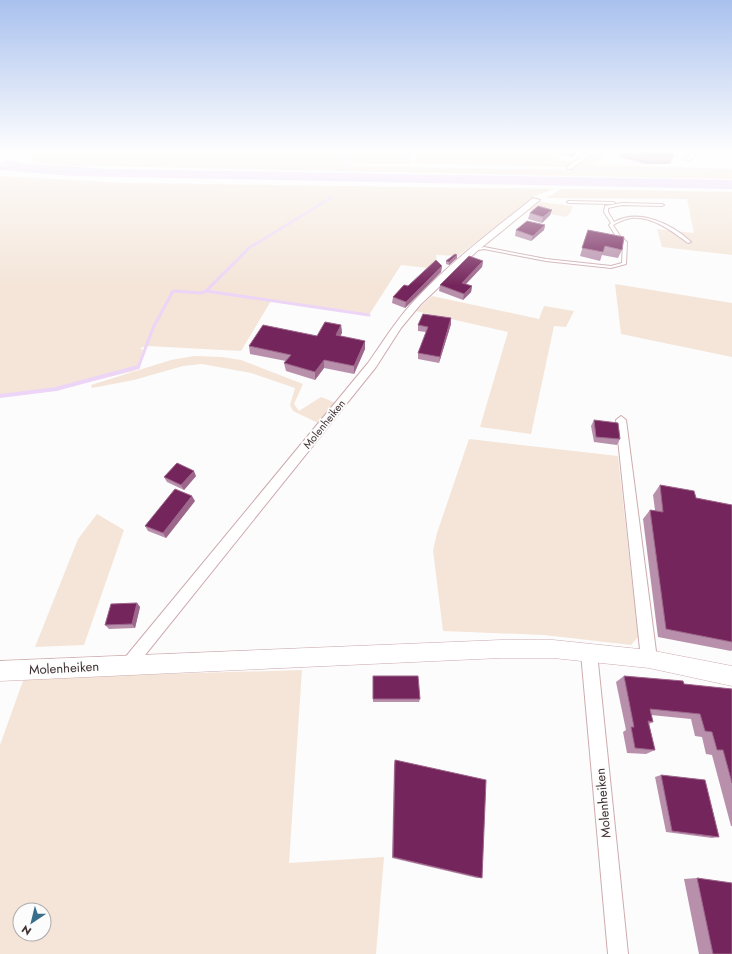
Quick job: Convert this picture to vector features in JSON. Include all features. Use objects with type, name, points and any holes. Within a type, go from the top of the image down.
[{"type":"street","name":"Molenheiken","points":[[128,665],[372,365],[407,314],[473,250],[536,200]]},
{"type":"street","points":[[621,420],[649,659]]},
{"type":"street","name":"Molenheiken","points":[[0,671],[501,648],[553,649],[649,659],[732,676]]},
{"type":"street","name":"Molenheiken","points":[[589,653],[618,954]]},
{"type":"lane","points":[[569,202],[662,205]]},
{"type":"lane","points":[[473,250],[484,248],[546,260],[611,267],[619,266],[624,264],[625,242],[614,232],[611,226],[613,223],[606,212],[606,207],[622,204]]},
{"type":"lane","points":[[613,223],[627,217],[647,219],[666,225],[689,242]]},
{"type":"shaded area","points":[[0,198],[532,198],[458,256],[436,255],[437,269],[401,265],[369,315],[271,301],[241,351],[148,346],[140,348],[143,350],[138,368],[134,371],[56,389],[0,396]]},
{"type":"shaded area","points":[[546,198],[732,198],[732,255],[662,247],[657,229],[694,233],[687,199]]},
{"type":"shaded area","points":[[541,202],[573,206],[570,213],[566,217],[528,210]]},
{"type":"shaded area","points":[[615,284],[732,303],[732,357],[621,334]]},
{"type":"shaded area","points":[[432,296],[539,319],[544,306],[574,311],[566,327],[554,326],[531,434],[480,427],[508,332],[416,311]]},
{"type":"shaded area","points":[[194,356],[222,357],[241,360],[303,384],[294,404],[299,411],[321,397],[336,403],[318,423],[293,411],[290,405],[295,388],[251,373],[202,364],[183,366],[134,380],[92,388],[91,385],[171,360]]},
{"type":"shaded area","points":[[469,439],[618,456],[638,637],[631,645],[544,635],[443,631],[433,550],[437,533]]},
{"type":"shaded area","points":[[97,514],[124,530],[84,645],[35,647],[78,539]]},
{"type":"shaded area","points":[[302,670],[289,863],[384,857],[376,954],[0,954],[0,745],[24,678]]},
{"type":"building","points":[[538,206],[552,210],[543,217],[530,213]]},
{"type":"building","points":[[527,221],[545,225],[533,236],[516,230]]},
{"type":"building","points":[[588,230],[624,237],[622,250],[605,246],[603,252],[582,248]]},
{"type":"building","points":[[455,254],[457,255],[449,262],[446,261]]},
{"type":"building","points":[[469,256],[483,261],[462,283],[472,286],[464,294],[440,285]]},
{"type":"building","points":[[436,260],[442,266],[406,302],[393,297],[404,285],[408,286]]},
{"type":"building","points":[[423,314],[451,318],[440,357],[418,353],[428,327],[418,325]]},
{"type":"building","points":[[325,322],[341,325],[336,335],[365,341],[354,366],[324,360],[315,372],[284,363],[291,355],[249,346],[263,325],[317,336]]},
{"type":"building","points":[[594,420],[618,423],[620,439],[596,437]]},
{"type":"building","points":[[177,463],[194,471],[181,485],[164,477]]},
{"type":"building","points":[[660,485],[694,491],[696,498],[732,505],[732,642],[666,629],[650,510],[663,512]]},
{"type":"building","points":[[175,489],[192,496],[163,533],[145,526]]},
{"type":"building","points":[[137,603],[132,624],[105,625],[111,604]]},
{"type":"building","points":[[373,676],[418,676],[420,699],[373,699]]},
{"type":"building","points":[[624,676],[683,681],[684,684],[732,689],[732,783],[723,750],[717,750],[712,732],[705,731],[700,714],[650,709],[653,722],[648,721],[655,750],[635,748],[631,727],[634,727]]},
{"type":"building","points":[[395,760],[486,780],[482,878],[393,857]]},
{"type":"building","points":[[661,775],[705,780],[719,837],[672,831]]},
{"type":"building","points":[[697,878],[732,883],[732,954],[713,954]]},
{"type":"waterway","points":[[249,248],[331,198]]},
{"type":"waterway","points":[[206,291],[249,248]]},
{"type":"waterway","points":[[138,368],[153,328],[173,291],[201,293],[206,291]]},
{"type":"waterway","points":[[206,291],[369,315]]},
{"type":"waterway","points":[[0,396],[56,389],[138,367]]}]
